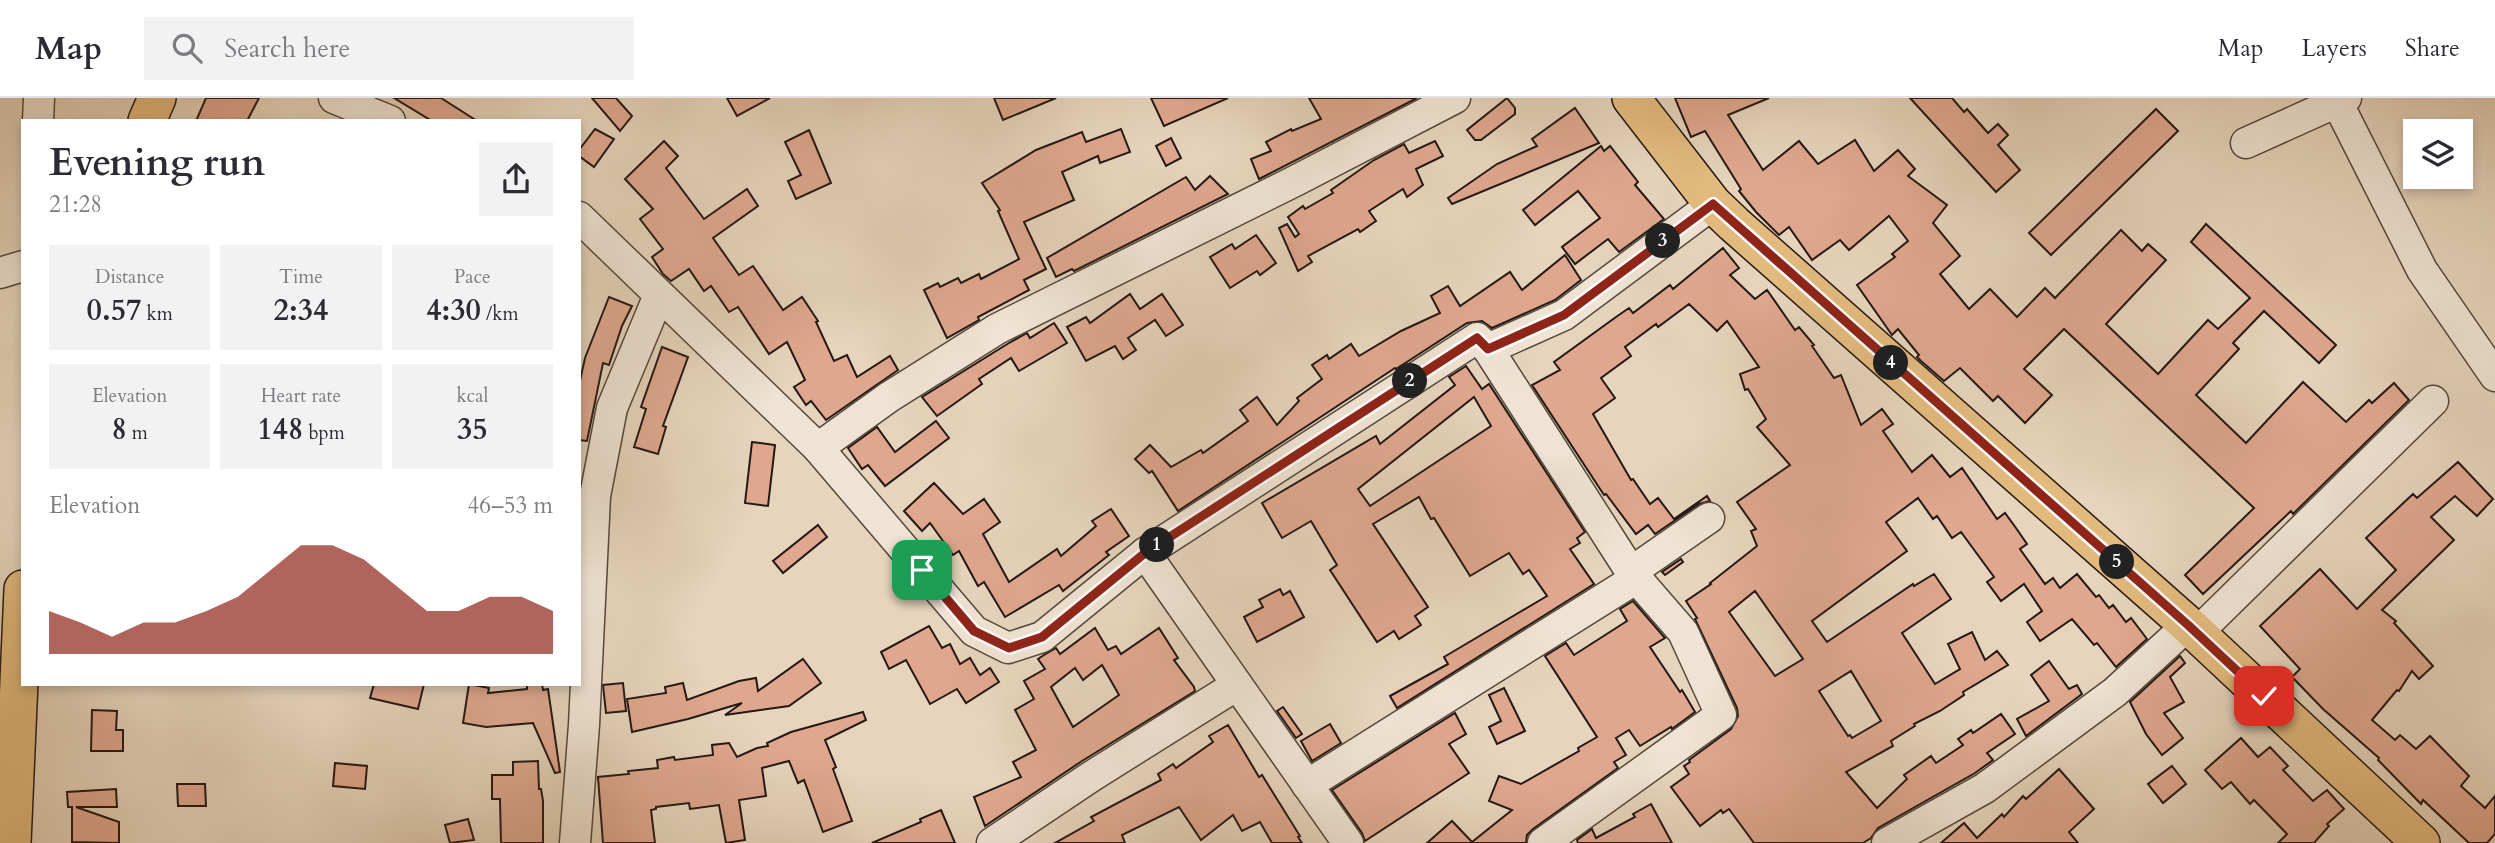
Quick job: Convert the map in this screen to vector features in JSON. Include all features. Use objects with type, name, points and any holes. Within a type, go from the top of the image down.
[{"type":"main road","points":[[148,119],[157,98]]},
{"type":"main road","points":[[1631,98],[1713,204],[2193,629],[2421,843]]},
{"type":"main road","points":[[12,843],[21,635]]},
{"type":"street","points":[[38,119],[39,98]]},
{"type":"street","points":[[334,98],[385,119]]},
{"type":"street","points":[[818,448],[889,397],[997,329],[1455,98]]},
{"type":"street","points":[[2246,143],[2339,100],[2422,270],[2495,376]]},
{"type":"street","points":[[1488,349],[1564,315],[1713,204]]},
{"type":"street","points":[[581,219],[818,448],[974,631],[1009,648],[1042,637],[1145,553],[1477,338],[1488,349],[1631,572],[1683,632],[1721,715],[1543,843]]},
{"type":"street","points":[[0,273],[21,267]]},
{"type":"street","points":[[575,843],[584,725],[595,496],[612,408],[659,295]]},
{"type":"street","points":[[1900,840],[1985,788],[2104,700],[2193,629],[2433,401]]},
{"type":"street","points":[[1631,572],[1709,518]]},
{"type":"street","points":[[1145,553],[1348,843]]},
{"type":"street","points":[[1307,785],[1632,581],[1631,572]]},
{"type":"street","points":[[992,843],[1092,776],[1237,685]]},
{"type":"building","points":[[206,98],[259,98],[248,119],[197,119]]},
{"type":"building","points":[[394,98],[441,98],[474,119],[429,119]]},
{"type":"building","points":[[592,98],[616,98],[632,116],[620,131]]},
{"type":"building","points":[[727,98],[770,98],[737,116]]},
{"type":"building","points":[[994,98],[1056,98],[1003,120]]},
{"type":"building","points":[[1151,98],[1228,98],[1164,126]]},
{"type":"building","points":[[1309,98],[1417,98],[1259,179],[1251,159],[1271,151],[1266,142],[1291,129],[1292,131],[1321,119]]},
{"type":"building","points":[[1507,98],[1515,108],[1515,114],[1481,140],[1475,140],[1467,130]]},
{"type":"building","points":[[1675,98],[1769,98],[1728,115],[1763,170],[1799,141],[1818,164],[1855,140],[1874,171],[1898,150],[1915,169],[1908,176],[1947,205],[1933,223],[1960,256],[1940,274],[1969,309],[1990,289],[2017,317],[2045,288],[2055,298],[2121,230],[2142,251],[2148,244],[2166,260],[2106,324],[2158,374],[2208,320],[2218,329],[2250,298],[2191,242],[2206,224],[2336,345],[2319,363],[2264,311],[2233,343],[2239,349],[2196,395],[2246,443],[2303,382],[2346,422],[2369,400],[2372,403],[2394,383],[2409,400],[2293,514],[2291,511],[2203,594],[2185,575],[2254,508],[2064,329],[2024,369],[2052,395],[2025,423],[1998,396],[1993,401],[1960,368],[1944,381],[1917,357],[1919,355],[1898,329],[1892,335],[1857,285],[1895,257],[1892,254],[1908,241],[1889,216],[1849,250],[1840,240],[1812,260],[1789,227],[1779,235],[1756,212],[1739,191],[1741,189],[1705,131],[1691,137]]},
{"type":"building","points":[[1910,98],[1952,98],[1964,112],[1967,109],[1988,133],[1998,124],[2008,135],[1998,145],[2020,170],[1996,192]]},
{"type":"building","points":[[1575,108],[1599,143],[1452,204],[1448,198],[1497,164],[1537,146],[1532,139]]},
{"type":"building","points":[[2156,109],[2178,131],[2051,255],[2029,233]]},
{"type":"building","points":[[595,129],[614,139],[594,167],[581,157],[581,147]]},
{"type":"building","points":[[1121,129],[1130,152],[1100,163],[1098,156],[1062,172],[1074,200],[1024,222],[1046,269],[1024,280],[1029,290],[978,317],[979,320],[947,338],[924,290],[938,283],[940,287],[958,278],[961,283],[979,274],[981,279],[1019,259],[998,211],[1000,210],[982,183],[1036,150],[1082,132],[1086,142]]},
{"type":"building","points":[[809,130],[831,183],[796,199],[788,181],[801,175],[785,142]]},
{"type":"building","points":[[1171,138],[1181,158],[1166,166],[1156,146]]},
{"type":"building","points":[[664,141],[678,156],[666,168],[704,219],[747,189],[758,206],[713,238],[739,275],[753,266],[783,310],[802,297],[818,321],[816,322],[834,361],[847,355],[857,377],[890,356],[898,370],[826,420],[811,401],[806,405],[794,387],[805,380],[787,342],[769,354],[738,307],[729,312],[711,286],[704,291],[689,269],[671,281],[663,274],[652,257],[663,249],[640,219],[653,209],[625,179]]},
{"type":"building","points":[[1435,141],[1443,156],[1416,169],[1423,185],[1407,197],[1403,189],[1369,211],[1376,221],[1360,232],[1358,229],[1308,256],[1312,262],[1298,271],[1279,228],[1287,224],[1295,237],[1299,234],[1288,217],[1303,206],[1305,209],[1333,193],[1331,190],[1374,160],[1404,144],[1409,153]]},
{"type":"building","points":[[1601,146],[1604,151],[1610,146],[1638,182],[1635,185],[1664,219],[1619,252],[1608,239],[1575,264],[1562,247],[1600,218],[1578,191],[1535,225],[1523,210]]},
{"type":"building","points":[[1210,176],[1228,194],[1074,271],[1072,269],[1056,277],[1047,258],[1186,177],[1195,190]]},
{"type":"building","points":[[1256,235],[1276,263],[1260,275],[1257,271],[1230,288],[1210,257],[1232,244],[1235,249]]},
{"type":"building","points":[[1723,248],[1739,268],[1730,275],[1755,299],[1767,290],[1795,330],[1799,327],[1814,345],[1812,346],[1834,378],[1841,375],[1861,425],[1882,409],[1893,424],[1883,431],[1912,472],[1932,455],[1950,477],[1962,468],[1997,519],[2005,513],[2016,528],[2027,544],[2020,549],[2045,584],[2053,578],[2060,588],[2077,574],[2096,597],[2099,595],[2109,608],[2113,605],[2126,622],[2131,618],[2147,639],[2116,667],[2097,643],[2094,645],[2072,619],[2040,641],[2027,622],[2042,611],[2024,584],[2001,601],[1987,582],[1994,577],[1961,532],[1952,538],[1937,516],[1933,519],[1918,498],[1886,522],[1907,551],[1812,621],[1827,642],[1913,584],[1914,586],[1934,574],[1951,599],[1902,633],[1935,684],[1960,669],[1948,644],[1972,632],[1985,660],[1997,651],[2008,665],[1963,692],[1964,695],[1940,711],[1914,724],[1915,726],[1891,741],[1893,746],[1846,772],[1877,808],[1907,779],[1904,775],[1931,756],[1936,763],[1963,745],[1958,739],[1971,730],[1973,733],[2001,714],[2015,734],[1987,753],[1993,760],[1975,773],[1878,828],[1871,838],[1863,843],[1754,843],[1729,809],[1723,813],[1721,810],[1700,826],[1671,787],[1689,774],[1684,766],[1689,760],[1731,729],[1738,716],[1737,708],[1695,619],[1697,618],[1686,601],[1757,546],[1751,531],[1756,529],[1737,502],[1790,465],[1757,427],[1766,419],[1748,389],[1745,390],[1740,374],[1759,367],[1727,321],[1717,331],[1689,304],[1625,347],[1631,356],[1601,378],[1615,398],[1593,414],[1631,480],[1633,479],[1650,504],[1658,498],[1674,519],[1707,496],[1710,501],[1699,504],[1655,534],[1648,525],[1636,534],[1606,494],[1604,495],[1532,385],[1560,370],[1554,362],[1629,308],[1633,313],[1670,285],[1673,289]],"holes":[[[1755,591],[1803,659],[1775,676],[1729,612]],[[1851,671],[1881,721],[1852,738],[1848,736],[1819,691]]]},
{"type":"building","points":[[1565,255],[1581,280],[1555,300],[1492,328],[1482,321],[1467,323],[1178,511],[1152,471],[1149,473],[1135,459],[1150,445],[1171,467],[1201,450],[1203,453],[1248,421],[1240,410],[1257,397],[1277,425],[1299,401],[1297,398],[1322,379],[1312,365],[1327,355],[1329,359],[1351,344],[1359,356],[1401,331],[1440,313],[1431,296],[1448,286],[1460,306],[1510,272],[1522,290]]},
{"type":"building","points":[[1130,294],[1140,309],[1162,294],[1183,325],[1166,336],[1155,320],[1128,338],[1136,350],[1123,359],[1115,346],[1086,361],[1067,327],[1086,317],[1090,323]]},
{"type":"building","points":[[609,297],[632,306],[609,365],[603,363],[587,441],[581,440],[581,376],[585,358]]},
{"type":"building","points":[[1054,323],[1067,343],[1019,371],[1011,358],[979,379],[982,384],[937,416],[922,397],[1009,343],[1027,333],[1030,338]]},
{"type":"building","points":[[662,347],[688,357],[663,426],[666,427],[658,454],[634,447],[646,409],[641,407]]},
{"type":"building","points":[[1466,366],[1482,389],[1489,384],[1585,532],[1577,538],[1580,543],[1570,549],[1594,584],[1397,708],[1390,696],[1448,664],[1444,657],[1547,596],[1529,570],[1523,574],[1509,553],[1470,576],[1419,497],[1373,524],[1428,607],[1415,616],[1421,625],[1399,639],[1394,631],[1377,642],[1330,570],[1337,565],[1311,521],[1282,538],[1262,503],[1376,436],[1380,444],[1455,385],[1449,377]],"holes":[[[1474,397],[1491,426],[1370,506],[1358,489]]]},
{"type":"building","points":[[936,421],[949,438],[885,486],[868,465],[862,469],[848,448],[877,427],[895,452]]},
{"type":"building","points":[[752,442],[775,445],[768,506],[745,503]]},
{"type":"building","points":[[2458,462],[2493,499],[2477,516],[2455,496],[2431,517],[2454,540],[2382,610],[2396,621],[2394,623],[2433,666],[2419,679],[2412,671],[2399,691],[2397,690],[2372,720],[2395,740],[2400,735],[2416,749],[2430,736],[2469,776],[2461,786],[2485,808],[2495,796],[2495,834],[2487,843],[2469,843],[2423,800],[2421,804],[2379,758],[2323,709],[2292,677],[2300,669],[2260,626],[2320,569],[2357,609],[2396,570],[2366,538],[2413,494],[2417,498]]},
{"type":"building","points":[[934,483],[963,514],[984,499],[1000,522],[983,534],[1009,582],[1057,549],[1061,556],[1096,526],[1092,521],[1111,509],[1129,536],[1106,552],[1109,555],[1063,591],[1059,585],[1005,617],[984,582],[978,586],[959,551],[953,555],[930,523],[922,531],[904,511]]},
{"type":"building","points":[[818,525],[827,537],[783,573],[773,561]]},
{"type":"building","points":[[1681,559],[1683,562],[1665,575],[1662,572]]},
{"type":"building","points":[[1280,589],[1283,595],[1290,591],[1304,617],[1257,642],[1244,617],[1263,607],[1259,600]]},
{"type":"building","points":[[1633,601],[1665,638],[1650,647],[1695,712],[1672,729],[1671,727],[1640,746],[1629,730],[1616,738],[1626,755],[1614,762],[1618,768],[1533,829],[1527,835],[1526,843],[1427,843],[1452,821],[1472,842],[1512,810],[1489,801],[1499,776],[1521,784],[1579,751],[1578,748],[1597,737],[1545,656],[1566,643],[1574,655],[1627,621],[1620,609]]},
{"type":"building","points":[[929,626],[942,648],[950,644],[960,664],[970,658],[980,675],[990,668],[999,682],[966,703],[957,689],[930,704],[906,660],[889,669],[881,652]]},
{"type":"building","points":[[1095,628],[1108,650],[1116,646],[1121,654],[1159,628],[1178,658],[1174,660],[1195,691],[1082,761],[985,826],[974,797],[1021,777],[1013,762],[1036,750],[1015,710],[1034,699],[1024,681],[1045,669],[1038,659],[1056,648],[1060,654]],"holes":[[[1102,665],[1119,695],[1073,727],[1051,687],[1075,668],[1083,680]]]},
{"type":"building","points":[[2180,656],[2185,663],[2170,677],[2184,702],[2164,713],[2183,738],[2162,755],[2146,734],[2130,702]]},
{"type":"building","points":[[803,659],[821,683],[789,706],[725,715],[742,703],[632,732],[627,699],[666,693],[665,687],[683,683],[687,700],[739,681],[756,678],[758,691]]},
{"type":"building","points":[[2049,661],[2069,689],[2077,685],[2082,694],[2026,736],[2017,719],[2049,701],[2031,675]]},
{"type":"building","points":[[623,683],[626,711],[606,713],[603,685]]},
{"type":"building","points":[[373,686],[424,686],[418,709],[370,698]]},
{"type":"building","points":[[469,686],[489,688],[488,693],[542,686],[543,690],[548,689],[560,772],[555,773],[533,723],[486,727],[463,723]]},
{"type":"building","points":[[1504,688],[1525,731],[1497,744],[1489,727],[1501,721],[1489,695]]},
{"type":"building","points":[[1283,707],[1302,734],[1296,738],[1277,711]]},
{"type":"building","points":[[92,710],[117,711],[116,730],[123,730],[123,751],[91,751]]},
{"type":"building","points":[[863,712],[866,720],[825,740],[852,821],[823,832],[804,780],[798,783],[789,761],[762,768],[766,796],[739,800],[745,840],[726,843],[719,805],[690,809],[689,803],[651,810],[655,843],[603,843],[598,777],[658,768],[657,760],[713,755],[712,745],[729,743],[737,757],[768,746],[767,743],[791,732]]},
{"type":"building","points":[[1455,713],[1466,734],[1449,744],[1469,773],[1365,841],[1332,790]]},
{"type":"building","points":[[1330,724],[1341,743],[1312,761],[1301,741]]},
{"type":"building","points":[[1228,725],[1259,777],[1262,775],[1302,843],[1272,843],[1260,822],[1242,831],[1233,815],[1201,840],[1179,807],[1122,835],[1125,843],[1055,843],[1094,821],[1091,817],[1161,780],[1158,774],[1173,764],[1176,768],[1213,742],[1209,736]]},
{"type":"building","points":[[2241,738],[2258,757],[2270,747],[2288,766],[2283,770],[2313,801],[2327,790],[2344,809],[2327,824],[2329,826],[2314,843],[2278,843],[2287,834],[2254,800],[2250,804],[2231,782],[2222,789],[2205,770]]},
{"type":"building","points":[[538,761],[539,789],[543,801],[543,843],[501,843],[500,799],[492,799],[492,775],[513,775],[513,762]]},
{"type":"building","points":[[335,763],[367,766],[365,789],[333,786]]},
{"type":"building","points":[[2172,766],[2186,784],[2163,803],[2148,784]]},
{"type":"building","points":[[2059,769],[2094,809],[2069,832],[2078,843],[1941,843],[1964,823],[1977,838],[2002,814],[2004,817],[2023,796],[2026,799]]},
{"type":"building","points":[[177,784],[205,784],[206,806],[178,806]]},
{"type":"building","points":[[116,789],[117,807],[76,807],[119,822],[119,843],[72,842],[72,807],[68,807],[67,792]]},
{"type":"building","points":[[1651,804],[1672,843],[1578,843],[1577,840],[1592,829],[1596,838],[1635,817],[1633,814]]},
{"type":"building","points":[[941,810],[955,843],[872,843],[921,822],[920,819]]},
{"type":"building","points":[[468,819],[474,840],[450,843],[445,825]]},
{"type":"route","points":[[922,570],[974,631],[1009,648],[1042,637],[1145,553],[1477,338],[1488,349],[1564,315],[1713,204],[2188,625],[2264,696]]}]
